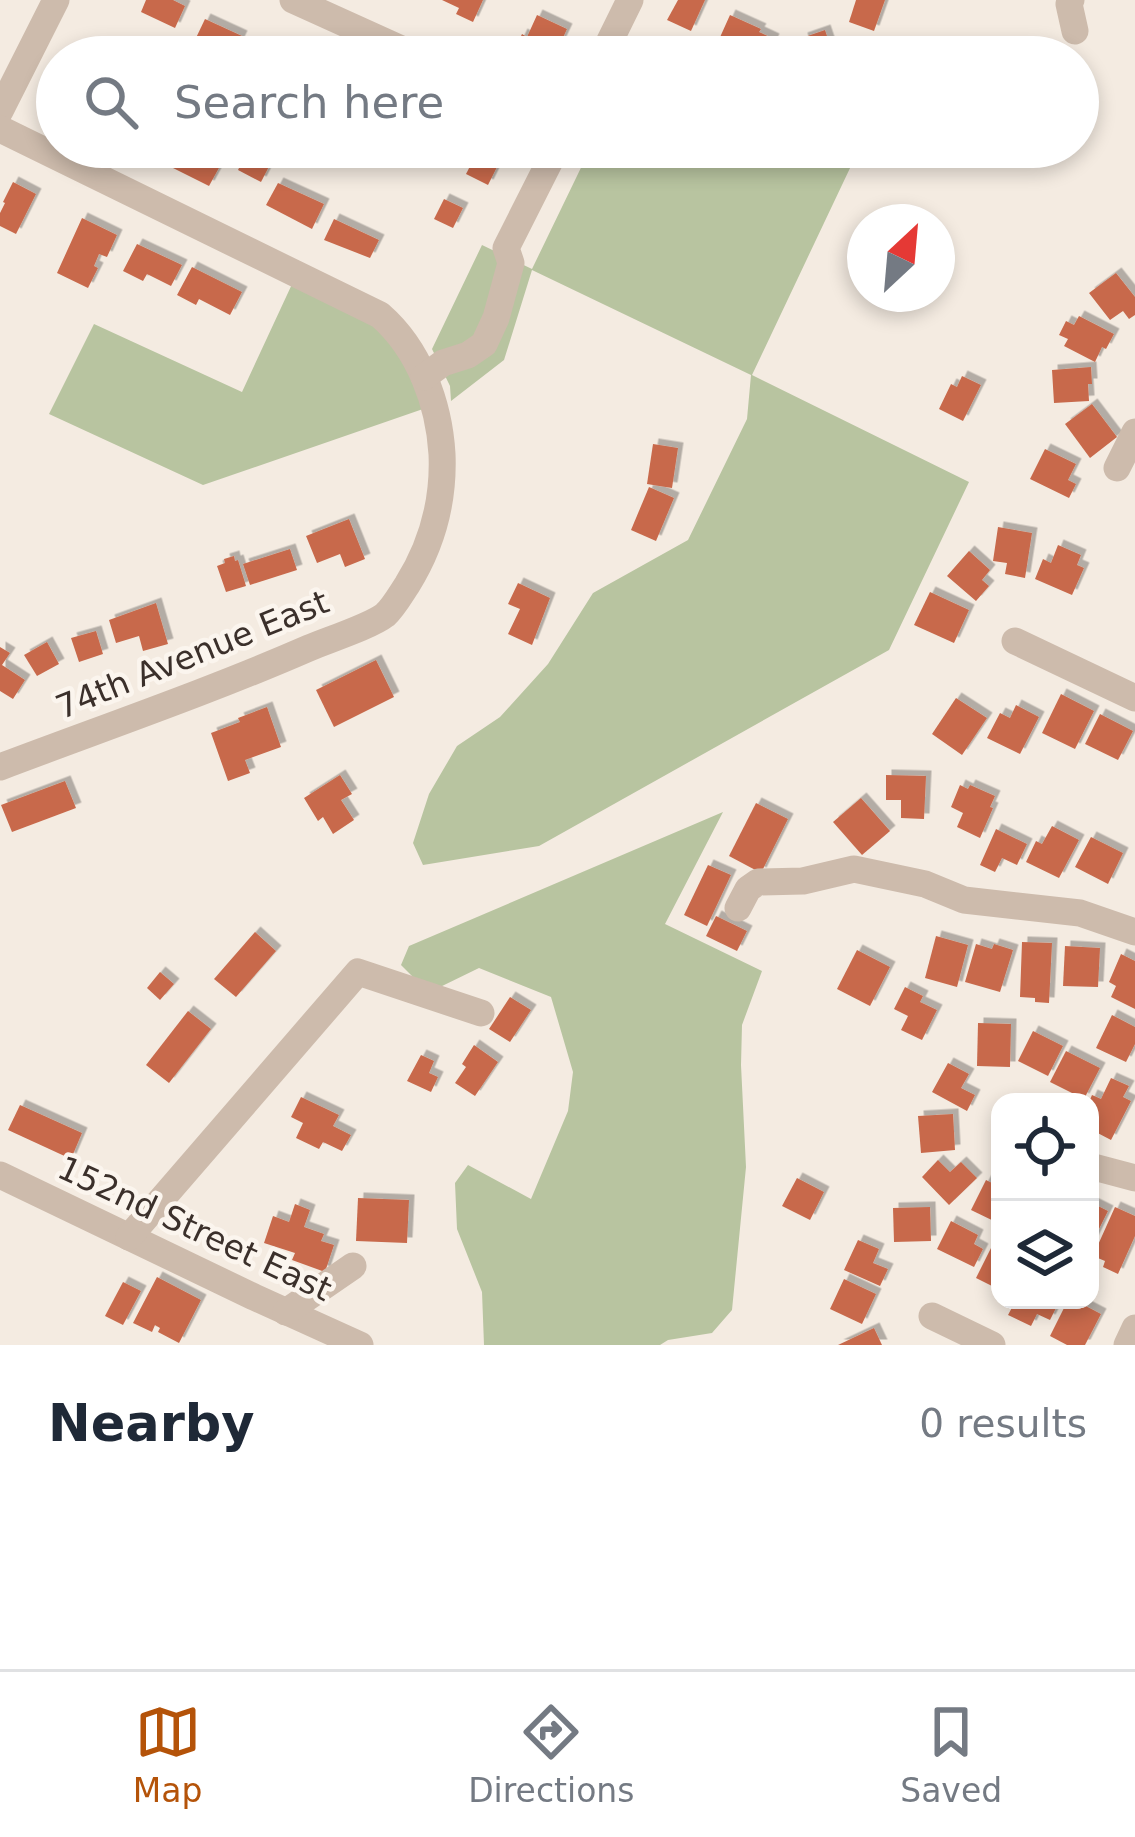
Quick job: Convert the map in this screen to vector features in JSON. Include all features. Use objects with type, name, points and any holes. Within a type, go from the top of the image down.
[{"type":"street","points":[[38,36],[56,0]]},
{"type":"street","points":[[293,0],[373,36]]},
{"type":"street","points":[[613,36],[631,0]]},
{"type":"street","points":[[1071,0],[1075,32]]},
{"type":"street","points":[[0,110],[36,39]]},
{"type":"street","points":[[0,129],[36,147]]},
{"type":"street","points":[[80,168],[380,315],[408,345],[424,377],[443,362],[475,352],[484,344],[512,263],[506,248],[546,168]]},
{"type":"street","name":"74th Avenue East","points":[[0,767],[292,656],[384,615],[419,566],[430,540],[441,482],[440,439],[424,377]]},
{"type":"street","points":[[1117,468],[1135,432]]},
{"type":"street","points":[[1016,640],[1135,698]]},
{"type":"street","points":[[738,908],[758,881],[803,881],[854,868],[925,884],[964,900],[1080,913],[1135,932]]},
{"type":"street","points":[[129,1237],[358,972],[481,1013]]},
{"type":"street","points":[[1099,1168],[1135,1178]]},
{"type":"street","name":"152nd Street East","points":[[0,1175],[361,1345]]},
{"type":"street","points":[[286,1312],[353,1266]]},
{"type":"street","points":[[932,1316],[992,1345]]},
{"type":"street","points":[[1127,1345],[1135,1328]]},
{"type":"green space","points":[[581,168],[850,168],[752,375],[969,482],[889,650],[539,846],[423,865],[413,843],[429,794],[457,746],[500,717],[548,664],[593,593],[688,540],[747,419],[751,375],[532,270],[504,360],[451,401],[450,386],[432,349],[482,245],[532,269]]},
{"type":"green space","points":[[293,282],[373,321],[407,357],[423,409],[203,485],[49,414],[94,324],[242,392]]},
{"type":"green space","points":[[723,812],[665,924],[762,971],[742,1025],[746,1167],[732,1310],[712,1333],[660,1345],[484,1345],[482,1292],[457,1229],[455,1183],[468,1165],[531,1199],[568,1111],[573,1072],[551,997],[479,968],[438,988],[418,982],[401,965],[409,946]]},
{"type":"building","points":[[146,0],[173,0],[185,6],[175,28],[141,12]]},
{"type":"building","points":[[442,0],[483,0],[473,22]]},
{"type":"building","points":[[678,0],[705,0],[691,31],[667,20]]},
{"type":"building","points":[[856,0],[885,0],[874,31],[849,22]]},
{"type":"building","points":[[537,15],[567,29],[564,36],[527,36]]},
{"type":"building","points":[[730,15],[768,36],[721,36]]},
{"type":"building","points":[[205,19],[242,36],[197,36]]},
{"type":"building","points":[[173,168],[219,168],[209,186]]},
{"type":"building","points":[[239,168],[268,168],[261,182]]},
{"type":"building","points":[[469,168],[496,168],[488,185],[466,174]]},
{"type":"building","points":[[13,182],[36,194],[16,234],[0,226],[3,202]]},
{"type":"building","points":[[278,183],[324,204],[312,229],[266,205]]},
{"type":"building","points":[[444,199],[463,208],[453,228],[434,219]]},
{"type":"building","points":[[82,218],[117,235],[107,257],[99,254],[88,288],[57,273]]},
{"type":"building","points":[[334,219],[379,240],[370,258],[324,240]]},
{"type":"building","points":[[137,244],[182,265],[171,286],[147,274],[143,281],[123,271]]},
{"type":"building","points":[[192,267],[242,292],[230,315],[199,299],[196,305],[177,295]]},
{"type":"building","points":[[1116,273],[1135,297],[1135,315],[1129,319],[1123,311],[1110,320],[1089,293]]},
{"type":"building","points":[[1079,316],[1114,334],[1095,362],[1064,346],[1068,339],[1059,335],[1066,321],[1074,325]]},
{"type":"building","points":[[1091,367],[1089,401],[1054,403],[1052,370]]},
{"type":"building","points":[[962,376],[981,385],[963,421],[939,409],[951,384],[957,387]]},
{"type":"building","points":[[1092,404],[1117,437],[1090,458],[1065,424]]},
{"type":"building","points":[[653,444],[678,448],[672,488],[647,484]]},
{"type":"building","points":[[1045,449],[1076,464],[1068,480],[1076,484],[1069,498],[1030,479]]},
{"type":"building","points":[[649,487],[674,498],[656,541],[631,530]]},
{"type":"building","points":[[349,519],[365,559],[345,567],[340,554],[317,563],[306,536]]},
{"type":"building","points":[[998,527],[1032,533],[1025,578],[1005,574],[1007,563],[993,561]]},
{"type":"building","points":[[1058,545],[1081,555],[1077,565],[1084,568],[1072,595],[1035,579],[1043,559],[1051,563]]},
{"type":"building","points":[[290,549],[297,570],[250,585],[243,564]]},
{"type":"building","points":[[969,551],[990,570],[982,580],[989,586],[976,601],[947,576]]},
{"type":"building","points":[[234,556],[246,586],[226,592],[217,566]]},
{"type":"building","points":[[518,583],[550,598],[532,645],[508,634],[520,609],[508,604]]},
{"type":"building","points":[[930,592],[969,610],[954,643],[914,625]]},
{"type":"building","points":[[156,603],[168,644],[143,651],[139,636],[116,643],[109,620]]},
{"type":"building","points":[[96,631],[103,654],[79,662],[71,638]]},
{"type":"building","points":[[47,642],[59,664],[37,676],[24,655]]},
{"type":"building","points":[[0,647],[10,653],[2,665],[25,680],[13,699],[0,691]]},
{"type":"building","points":[[376,660],[394,697],[334,727],[316,690]]},
{"type":"building","points":[[1061,694],[1094,711],[1075,749],[1042,733]]},
{"type":"building","points":[[956,698],[987,718],[962,755],[932,734]]},
{"type":"building","points":[[1016,705],[1039,717],[1020,754],[987,738],[1000,713],[1010,718]]},
{"type":"building","points":[[267,707],[281,747],[245,760],[250,773],[228,781],[211,733]]},
{"type":"building","points":[[1100,714],[1133,731],[1118,760],[1085,744]]},
{"type":"building","points":[[340,775],[352,794],[341,800],[354,820],[333,834],[304,798]]},
{"type":"building","points":[[886,775],[926,776],[924,819],[901,818],[901,800],[886,800]]},
{"type":"building","points":[[65,781],[76,808],[12,832],[1,805]]},
{"type":"building","points":[[960,785],[995,796],[980,838],[957,827],[963,813],[951,807]]},
{"type":"building","points":[[861,798],[890,831],[862,855],[833,822]]},
{"type":"building","points":[[756,803],[788,819],[761,873],[729,856]]},
{"type":"building","points":[[1052,826],[1079,840],[1059,878],[1026,862],[1036,841],[1042,844]]},
{"type":"building","points":[[996,829],[1027,844],[1017,865],[1002,858],[995,872],[980,865]]},
{"type":"building","points":[[1091,837],[1123,853],[1108,884],[1075,867]]},
{"type":"building","points":[[708,865],[731,875],[707,926],[684,915]]},
{"type":"building","points":[[716,916],[747,931],[737,951],[706,936]]},
{"type":"building","points":[[255,932],[276,951],[236,997],[214,979]]},
{"type":"building","points":[[936,936],[968,945],[957,987],[925,978]]},
{"type":"building","points":[[1022,942],[1052,943],[1049,1003],[1020,997]]},
{"type":"building","points":[[976,944],[1013,950],[1000,992],[965,982]]},
{"type":"building","points":[[1065,946],[1100,948],[1098,987],[1063,986]]},
{"type":"building","points":[[857,950],[890,967],[870,1006],[837,989]]},
{"type":"building","points":[[1121,954],[1135,961],[1135,1009],[1111,997],[1116,986],[1109,982]]},
{"type":"building","points":[[160,972],[174,984],[160,1000],[147,988]]},
{"type":"building","points":[[905,987],[937,1010],[922,1040],[901,1030],[908,1016],[894,1009]]},
{"type":"building","points":[[510,997],[531,1010],[510,1042],[489,1029]]},
{"type":"building","points":[[188,1011],[211,1029],[169,1083],[146,1065]]},
{"type":"building","points":[[1112,1015],[1135,1027],[1135,1044],[1126,1062],[1096,1048]]},
{"type":"building","points":[[978,1023],[1011,1024],[1010,1067],[977,1066]]},
{"type":"building","points":[[1033,1031],[1063,1046],[1048,1076],[1018,1061]]},
{"type":"building","points":[[474,1045],[498,1062],[475,1096],[455,1083]]},
{"type":"building","points":[[1066,1051],[1100,1068],[1087,1093],[1072,1093],[1050,1082]]},
{"type":"building","points":[[421,1055],[434,1061],[429,1073],[438,1077],[431,1092],[407,1081]]},
{"type":"building","points":[[948,1063],[969,1074],[961,1088],[975,1095],[967,1111],[932,1092]]},
{"type":"building","points":[[1111,1078],[1129,1086],[1123,1097],[1131,1101],[1111,1140],[1099,1134],[1101,1099]]},
{"type":"building","points":[[301,1097],[339,1115],[333,1126],[351,1135],[342,1151],[323,1142],[319,1149],[296,1138],[303,1123],[291,1117]]},
{"type":"building","points":[[20,1105],[82,1133],[71,1159],[8,1130]]},
{"type":"building","points":[[953,1114],[955,1150],[921,1153],[918,1116]]},
{"type":"building","points":[[938,1160],[950,1172],[961,1162],[977,1178],[949,1205],[922,1177]]},
{"type":"building","points":[[797,1178],[824,1192],[810,1220],[782,1206]]},
{"type":"building","points":[[986,1180],[991,1182],[991,1220],[971,1210]]},
{"type":"building","points":[[358,1198],[409,1200],[407,1243],[356,1241]]},
{"type":"building","points":[[295,1204],[310,1210],[304,1227],[324,1234],[321,1241],[334,1245],[325,1272],[292,1260],[295,1253],[264,1243],[273,1216],[289,1222]]},
{"type":"building","points":[[1099,1206],[1108,1211],[1099,1229]]},
{"type":"building","points":[[930,1207],[931,1241],[894,1242],[893,1208]]},
{"type":"building","points":[[1115,1207],[1135,1216],[1135,1236],[1118,1274],[1103,1267],[1099,1243]]},
{"type":"building","points":[[951,1221],[978,1235],[974,1244],[983,1249],[974,1267],[937,1249]]},
{"type":"building","points":[[858,1240],[879,1249],[873,1263],[888,1269],[880,1286],[844,1270]]},
{"type":"building","points":[[991,1248],[991,1286],[976,1278]]},
{"type":"building","points":[[157,1277],[201,1300],[179,1343],[158,1332],[155,1325],[152,1332],[133,1323]]},
{"type":"building","points":[[844,1279],[876,1294],[862,1324],[830,1309]]},
{"type":"building","points":[[123,1282],[141,1291],[123,1325],[105,1316]]},
{"type":"building","points":[[1011,1309],[1056,1309],[1050,1320],[1037,1314],[1031,1326],[1008,1315]]},
{"type":"building","points":[[1064,1309],[1091,1309],[1101,1314],[1085,1345],[1067,1345],[1050,1336]]},
{"type":"building","points":[[874,1328],[882,1345],[838,1345]]}]
